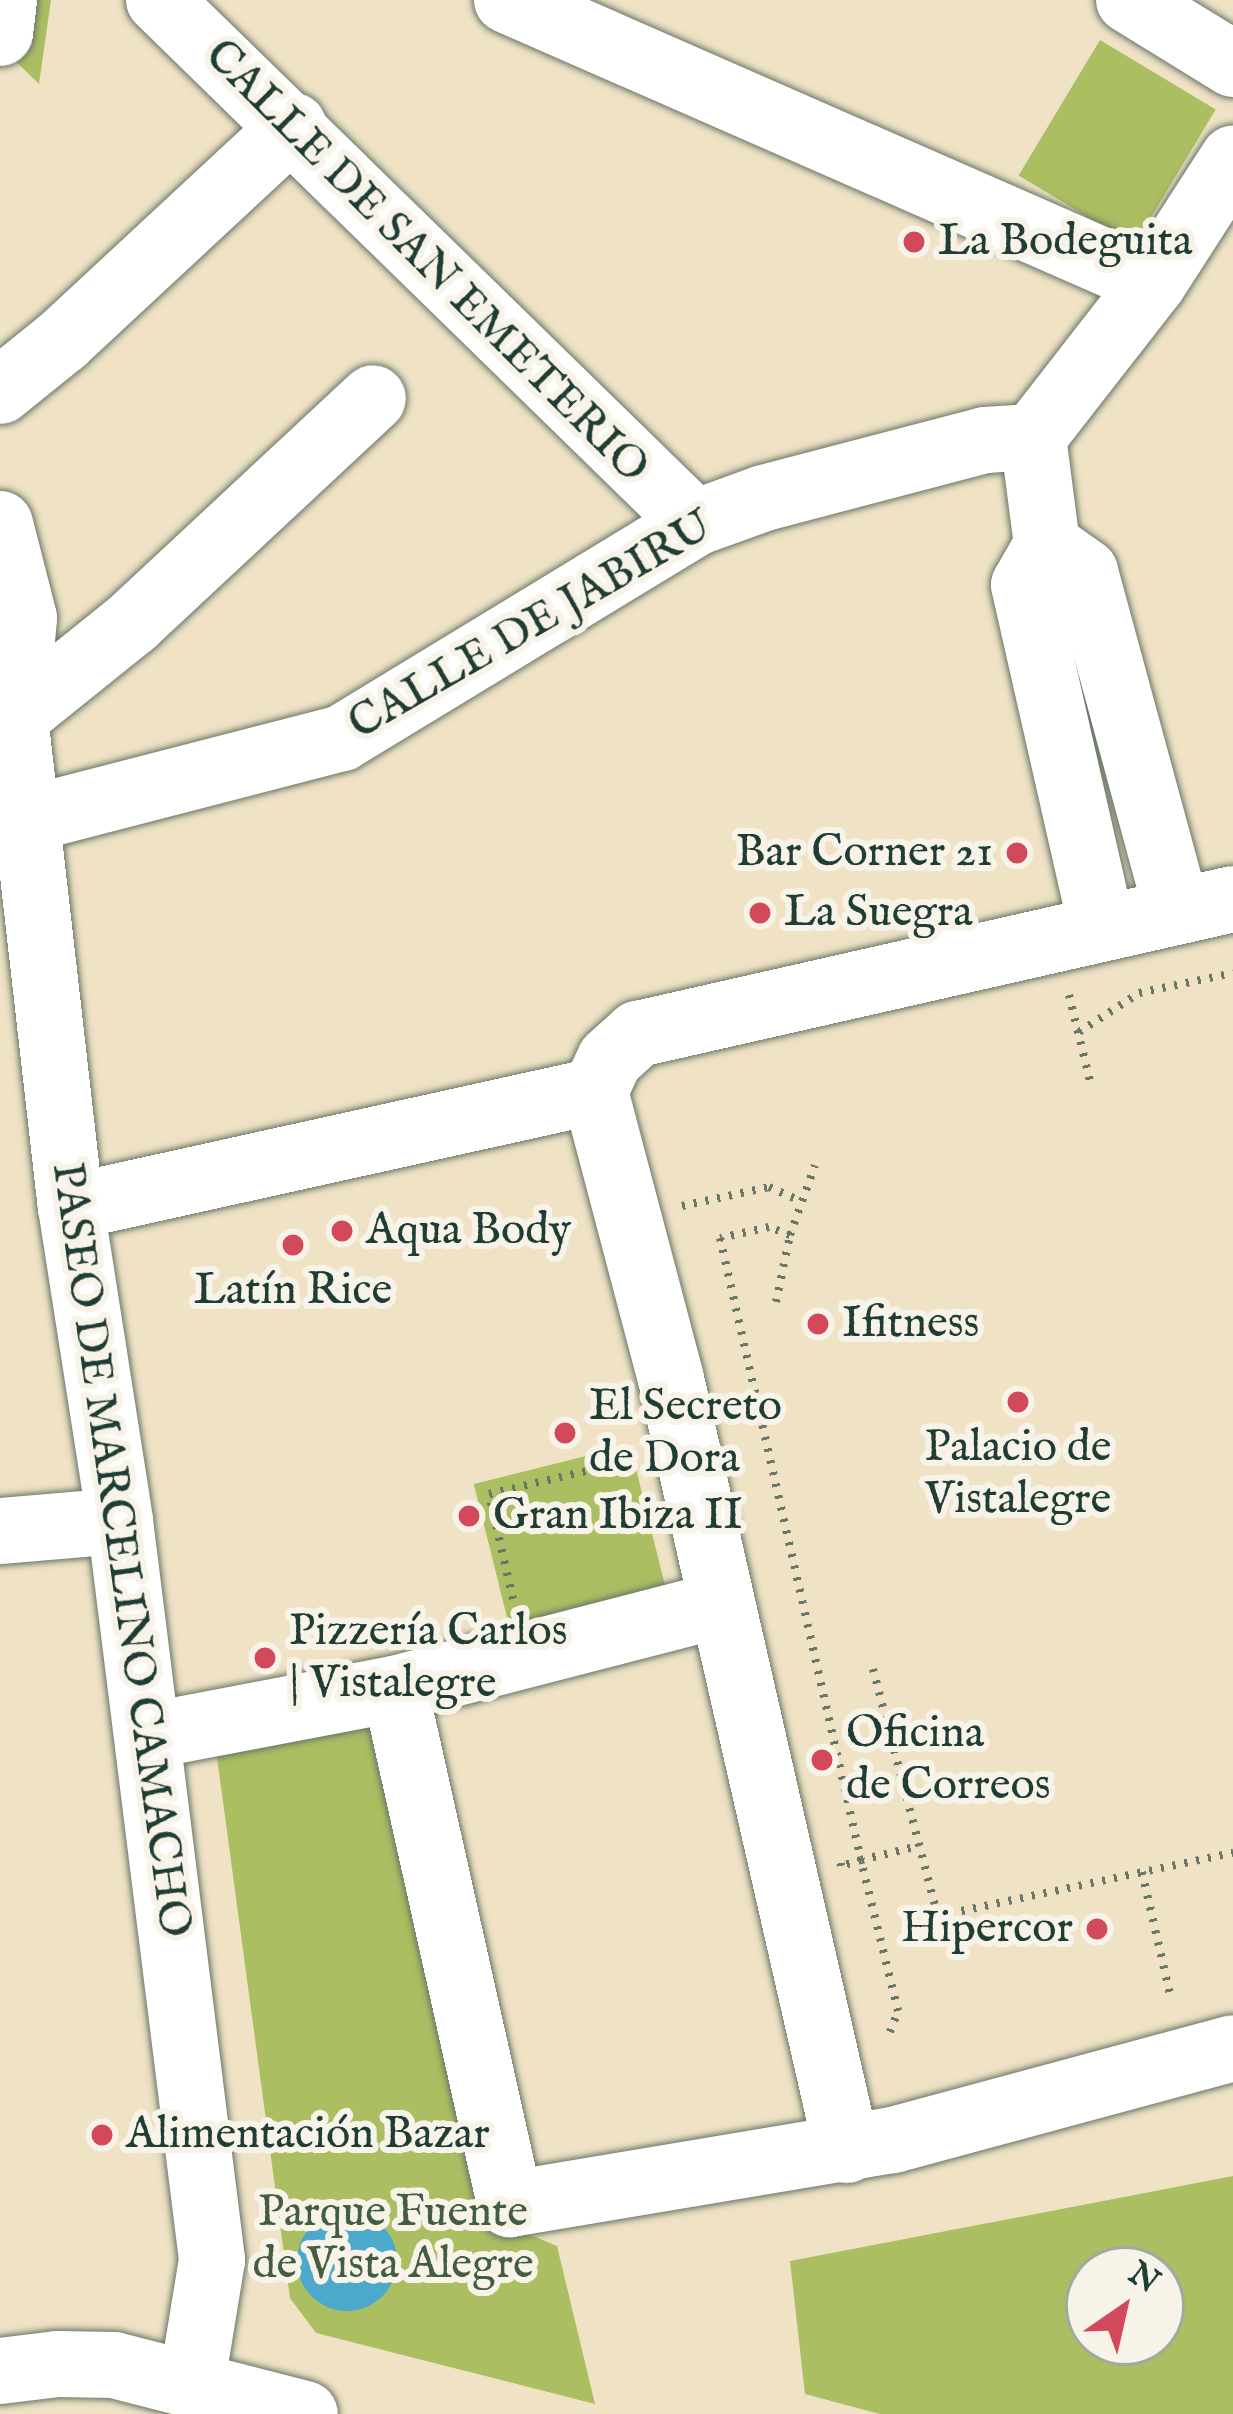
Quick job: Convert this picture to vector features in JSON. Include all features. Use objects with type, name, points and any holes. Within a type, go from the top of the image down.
[{"type":"street","points":[[0,33],[4,0]]},
{"type":"street","name":"CALLE DE SAN EMETERIO","points":[[159,0],[293,126],[644,479],[695,523]]},
{"type":"street","points":[[508,0],[1153,283]]},
{"type":"street","points":[[1129,0],[1233,64]]},
{"type":"street","points":[[0,391],[62,341],[293,126]]},
{"type":"street","points":[[1102,928],[1024,585],[1047,545],[1033,437],[1153,283],[1230,171]]},
{"type":"street","points":[[8,687],[133,622],[373,398]]},
{"type":"street","name":"CALLE DE JABIRU","points":[[29,819],[342,738],[695,523],[764,498],[985,440],[1033,437]]},
{"type":"street","name":"PASEO DE MARCELINO CAMACHO","points":[[0,524],[24,618],[8,687],[29,819],[71,1207],[120,1522],[212,2260],[192,2382]]},
{"type":"street","points":[[848,2150],[719,1605],[671,1379],[595,1091],[610,1059],[638,1034],[1205,905],[1085,572],[1047,545]]},
{"type":"street","points":[[71,1207],[595,1091]]},
{"type":"street","points":[[0,1531],[120,1522]]},
{"type":"street","points":[[148,1736],[395,1689],[719,1605]]},
{"type":"street","points":[[395,1689],[510,2204],[848,2150],[1233,2048]]},
{"type":"street","points":[[0,2371],[114,2365],[305,2414]]},
{"type":"path","points":[[1078,1032],[1139,993],[1233,973]]},
{"type":"path","points":[[1071,1000],[1090,1081]]},
{"type":"path","points":[[776,1302],[790,1235],[815,1166]]},
{"type":"path","points":[[681,1206],[769,1187],[800,1201]]},
{"type":"path","points":[[790,1235],[769,1227],[721,1238],[898,2011],[890,2032]]},
{"type":"path","points":[[516,1616],[489,1494],[616,1464]]},
{"type":"path","points":[[874,1669],[938,1916],[1233,1853]]},
{"type":"path","points":[[836,1844],[842,1866],[920,1846]]},
{"type":"path","points":[[1142,1872],[1172,1999]]},
{"type":"green space","points":[[0,0],[51,0],[39,84],[0,46]]},
{"type":"green space","points":[[1100,40],[1216,110],[1134,245],[1019,175]]},
{"type":"green space","points":[[630,1445],[673,1618],[517,1657],[474,1484]]},
{"type":"green space","name":"Parque Fuente de Vista Alegre","points":[[383,1700],[502,2223],[557,2246],[595,2404],[316,2333],[290,2298],[214,1735]]},
{"type":"green space","points":[[1233,2176],[1233,2414],[880,2414],[805,2394],[790,2261]]},
{"type":"water","points":[[347,2211],[375,2219],[389,2233],[397,2261],[389,2289],[375,2303],[347,2311],[319,2303],[305,2289],[297,2261],[305,2233],[319,2219]]},
{"type":"place","name":"La Bodeguita","points":[[914,242]]},
{"type":"place","name":"Bar Corner 21","points":[[1017,853]]},
{"type":"place","name":"La Suegra","points":[[760,913]]},
{"type":"place","name":"Aqua Body","points":[[342,1231]]},
{"type":"place","name":"Latín Rice","points":[[293,1245]]},
{"type":"place","name":"Ifitness","points":[[818,1324]]},
{"type":"place","name":"Palacio de Vistalegre","points":[[1018,1402]]},
{"type":"place","name":"El Secreto de Dora","points":[[565,1433]]},
{"type":"place","name":"Gran Ibiza II","points":[[469,1516]]},
{"type":"place","name":"Pizzería Carlos | Vistalegre","points":[[265,1658]]},
{"type":"place","name":"Oficina de Correos","points":[[822,1760]]},
{"type":"place","name":"Hipercor","points":[[1097,1929]]},
{"type":"place","name":"Alimentación Bazar","points":[[102,2135]]}]
